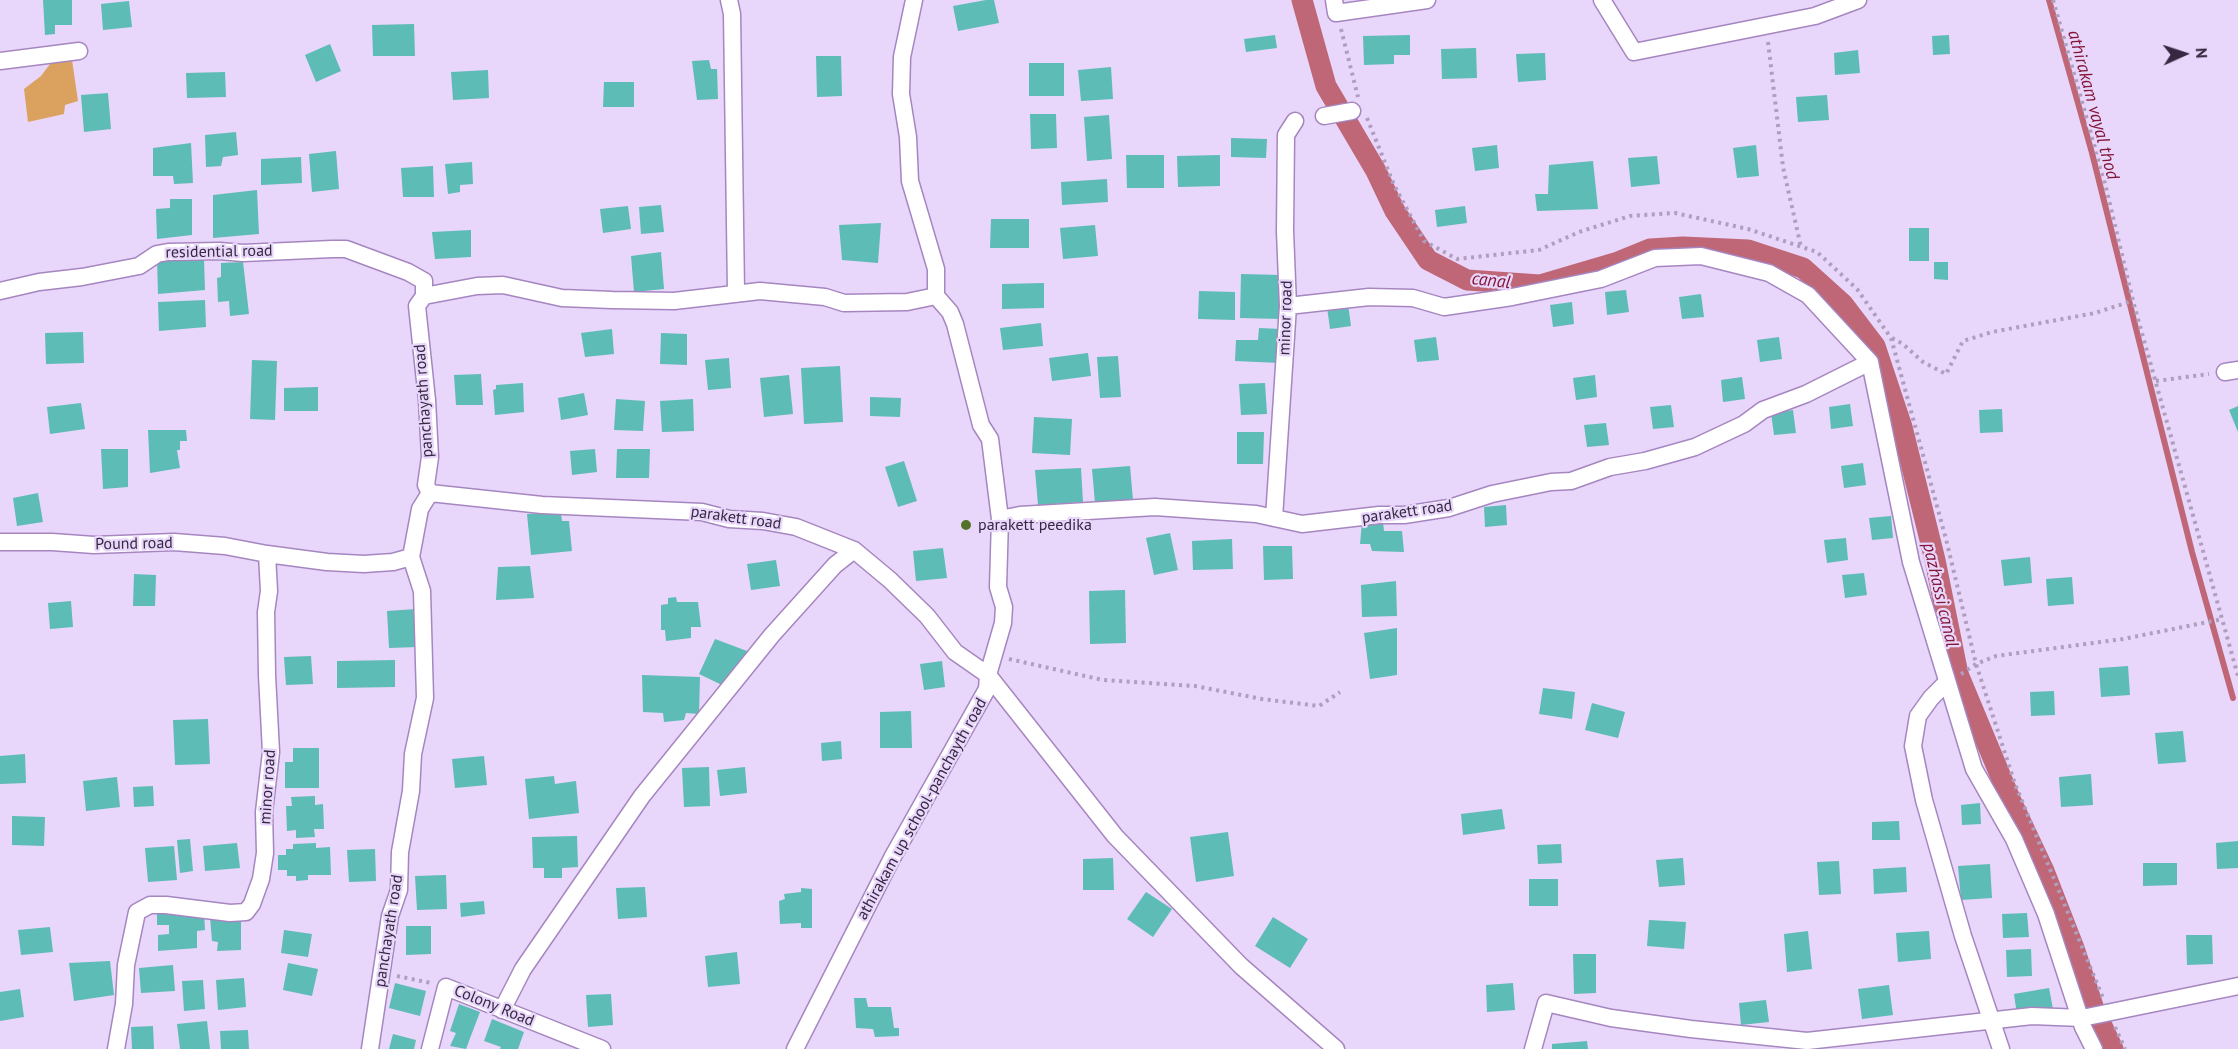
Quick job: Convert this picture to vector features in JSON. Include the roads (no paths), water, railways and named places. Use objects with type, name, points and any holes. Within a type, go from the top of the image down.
[{"type":"street","points":[[729,0],[732,14],[736,292]]},
{"type":"street","points":[[424,296],[477,286],[503,285],[562,298],[674,302],[736,292],[760,291],[825,297],[844,303],[907,302],[936,296],[936,269],[910,181],[908,137],[901,94],[902,57],[914,0]]},
{"type":"street","points":[[1335,7],[1427,0]]},
{"type":"street","points":[[1602,0],[1634,52],[1815,16],[1858,0]]},
{"type":"street","points":[[0,61],[79,51]]},
{"type":"street","points":[[1324,116],[1360,110]]},
{"type":"street","name":"minor road","points":[[1274,518],[1288,306],[1285,231],[1286,135],[1295,121]]},
{"type":"street","name":"residential road","points":[[0,291],[39,282],[82,277],[139,266],[157,254],[168,252],[304,252],[346,249],[408,272],[424,281],[424,296]]},
{"type":"street","points":[[1288,306],[1369,297],[1413,298],[1444,307],[1512,297],[1601,279],[1655,258],[1701,256],[1769,273],[1808,295],[1869,362],[1911,562],[1974,769],[2014,839],[2046,914],[2081,1018],[2094,1049]]},
{"type":"street","name":"panchayath road","points":[[370,1049],[390,916],[399,890],[400,852],[411,791],[413,754],[425,698],[422,591],[411,557],[420,508],[430,493],[426,485],[430,457],[427,400],[417,306],[424,296]]},
{"type":"street","name":"athirakam up school-panchayth road","points":[[795,1049],[892,858],[987,689],[988,675],[1003,623],[1004,607],[998,587],[1000,519],[990,439],[978,416],[955,324],[950,312],[936,296]]},
{"type":"street","name":"parakett road","points":[[1000,519],[1020,515],[1155,507],[1208,510],[1274,518],[1302,524],[1379,515],[1404,515],[1449,508],[1492,494],[1551,482],[1571,481],[1610,467],[1645,461],[1695,447],[1744,424],[1763,410],[1806,394],[1869,362]]},
{"type":"street","name":"parakett road","points":[[430,493],[542,505],[595,505],[702,512],[729,519],[763,521],[796,527],[854,550],[890,580],[927,616],[955,652],[988,675],[1115,836],[1241,966],[1336,1049]]},
{"type":"street","name":"Pound road","points":[[0,542],[94,545],[174,542],[225,546],[267,554]]},
{"type":"street","points":[[502,1010],[523,969],[642,796],[772,635],[835,565],[854,550]]},
{"type":"street","points":[[267,554],[364,564],[393,562],[411,557]]},
{"type":"street","name":"minor road","points":[[116,1049],[124,1004],[126,965],[137,912],[150,905],[166,905],[230,913],[246,912],[252,904],[261,879],[265,853],[264,812],[271,752],[267,675],[266,612],[269,591],[267,554]]},
{"type":"street","points":[[1947,682],[1918,716],[1913,746],[1924,800],[1963,936],[2001,1049]]},
{"type":"street","points":[[1533,1049],[1545,1004],[1611,1018],[1807,1041],[2032,1016],[2081,1018],[2238,986]]},
{"type":"street","name":"Colony Road","points":[[429,1049],[446,987],[602,1049]]},
{"type":"waterway","name":"pazhassi canal","points":[[1302,0],[1326,86],[1376,171],[1395,211],[1428,260],[1467,280],[1540,285],[1618,262],[1650,249],[1683,247],[1748,250],[1803,268],[1843,304],[1875,346],[1902,427],[1935,560],[1958,674],[2011,801],[2044,871],[2074,948],[2094,1009],[2113,1049]]},
{"type":"waterway","name":"athirakam vayal thod","points":[[2049,0],[2092,153],[2192,552],[2233,698]]},
{"type":"place","name":"parakett peedika","points":[[966,525]]},
{"type":"water label","name":"canal","points":[[1491,281]]}]
